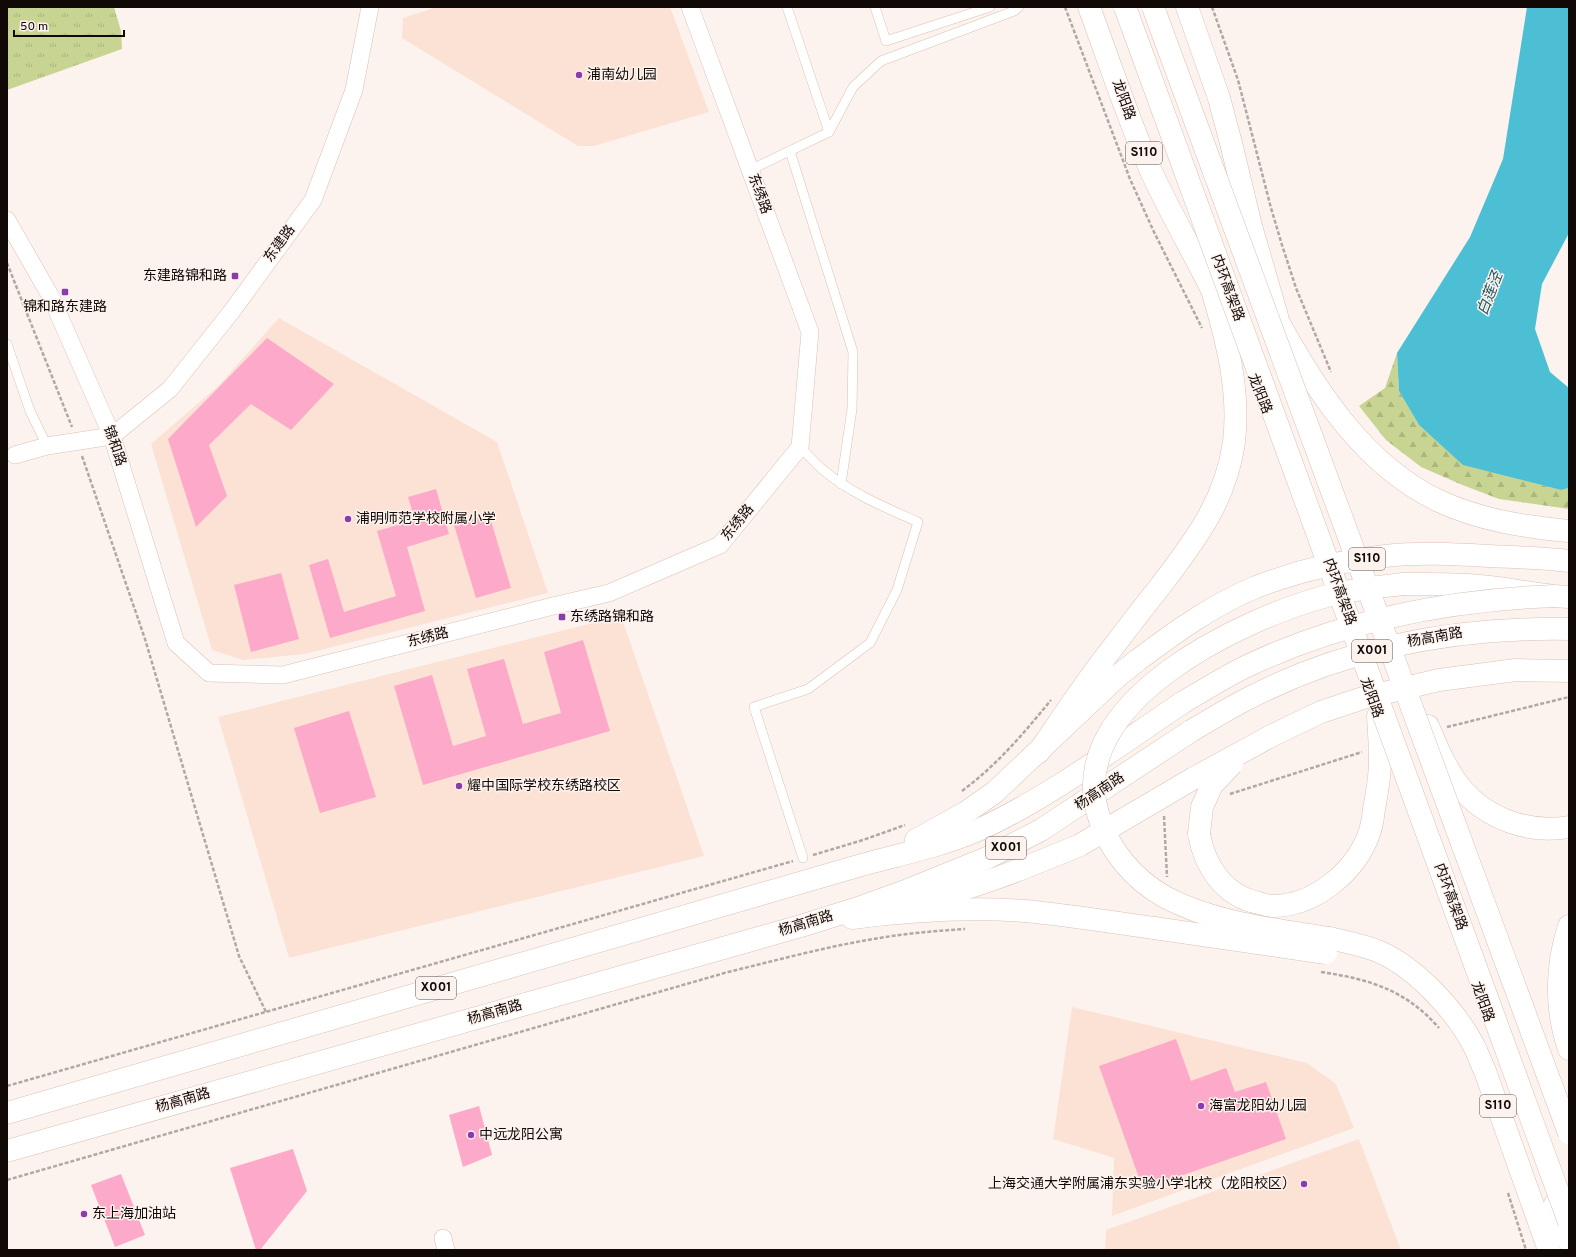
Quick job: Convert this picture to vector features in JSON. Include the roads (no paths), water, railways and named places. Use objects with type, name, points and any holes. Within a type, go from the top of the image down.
[{"type":"main road","name":"龙阳路","points":[[1089,7],[1135,132],[1151,169],[1173,216],[1214,293],[1243,354],[1264,407],[1569,1242]]},
{"type":"main road","name":"内环高架路","points":[[1125,7],[1569,1222]]},
{"type":"main road","name":"内环高架路","points":[[1153,7],[1569,1133]]},
{"type":"main road","name":"S110","points":[[1187,7],[1219,98],[1250,226],[1279,323],[1434,727],[1569,1104]]},
{"type":"main road","points":[[1039,752],[1096,669],[1185,554],[1206,522],[1228,471],[1234,442],[1235,410],[1233,375],[1223,326],[1214,293]]},
{"type":"main road","points":[[1279,323],[1300,361],[1346,426],[1372,454],[1401,478],[1438,500],[1469,513],[1505,522],[1569,531]]},
{"type":"main road","points":[[865,864],[932,832],[965,813],[995,792],[1138,660],[1173,633],[1210,610],[1256,588],[1309,570],[1385,556],[1439,554],[1548,558],[1569,561]]},
{"type":"main road","points":[[1324,954],[1251,926],[1222,919],[1193,909],[1165,896],[1138,878],[1119,856],[1102,830],[1095,804],[1095,778],[1099,754],[1112,727],[1136,699],[1167,673],[1196,652],[1223,636],[1268,616],[1327,596],[1363,588],[1403,584],[1444,583],[1488,587],[1562,597]]},
{"type":"main road","name":"杨高南路","points":[[7,1113],[865,864],[929,847],[975,831],[1027,804],[1067,780],[1182,703],[1245,668],[1280,652],[1328,634],[1371,622],[1469,603],[1512,598],[1562,597]]},
{"type":"main road","name":"杨高南路","points":[[7,1151],[801,926],[895,894],[987,858],[1041,830],[1191,731],[1249,698],[1324,666],[1375,650],[1421,639],[1503,630],[1569,629]]},
{"type":"main road","points":[[801,926],[910,903],[967,889],[1024,868],[1080,844],[1194,778],[1273,735],[1321,712],[1362,698],[1440,680],[1516,670],[1569,670]]},
{"type":"main road","points":[[1516,670],[1569,675]]},
{"type":"main road","points":[[1273,735],[1232,765],[1212,785],[1202,807],[1199,834],[1202,848],[1208,863],[1217,878],[1233,893],[1250,902],[1272,906],[1285,906],[1304,900],[1320,892],[1340,878],[1354,862],[1367,838],[1378,789],[1380,761],[1378,716]]},
{"type":"main road","points":[[1434,727],[1443,759],[1461,788],[1479,805],[1512,824],[1532,828],[1557,829],[1569,827]]},
{"type":"main road","points":[[801,926],[862,917],[926,912],[983,910],[1023,911],[1064,915],[1324,954]]},
{"type":"main road","points":[[1569,926],[1559,979],[1561,1023],[1569,1049]]},
{"type":"main road","name":"S110","points":[[1324,954],[1380,952],[1402,964],[1422,980],[1455,1015],[1474,1046],[1485,1071],[1541,1226],[1548,1250]]},
{"type":"street","name":"东建路","points":[[112,436],[170,389],[232,311],[313,200],[354,90],[370,7]]},
{"type":"street","name":"东绣路","points":[[209,673],[283,675],[609,593],[720,545],[800,447],[810,332],[690,7]]},
{"type":"street","name":"锦和路","points":[[7,220],[51,297],[112,436],[176,643],[209,673]]},
{"type":"street","points":[[15,455],[47,446],[77,440],[112,436]]},
{"type":"lane","points":[[788,7],[829,132]]},
{"type":"lane","points":[[875,7],[886,41],[984,8]]},
{"type":"lane","points":[[750,170],[829,132],[853,87],[881,61],[1016,9]]},
{"type":"lane","points":[[790,151],[853,352],[852,409],[841,484]]},
{"type":"lane","points":[[7,344],[30,410],[47,446]]},
{"type":"lane","points":[[800,447],[841,484],[873,502],[918,522],[897,590],[870,643],[808,689],[754,707],[803,858]]},
{"type":"water","name":"白莲泾","points":[[1527,7],[1569,7],[1569,233],[1542,284],[1535,329],[1550,372],[1569,388],[1569,488],[1561,490],[1463,465],[1419,425],[1399,391],[1397,353],[1470,237],[1503,159]]},
{"type":"place","name":"浦南幼儿园","points":[[579,75]]},
{"type":"place","name":"东建路锦和路","points":[[235,276]]},
{"type":"place","name":"锦和路东建路","points":[[65,292]]},
{"type":"place","name":"浦明师范学校附属小学","points":[[348,519]]},
{"type":"place","name":"东绣路锦和路","points":[[562,617]]},
{"type":"place","name":"耀中国际学校东绣路校区","points":[[459,786]]},
{"type":"place","name":"海富龙阳幼儿园","points":[[1201,1106]]},
{"type":"place","name":"中远龙阳公寓","points":[[471,1135]]},
{"type":"place","name":"上海交通大学附属浦东实验小学北校（龙阳校区）","points":[[1304,1184]]},
{"type":"place","name":"东上海加油站","points":[[84,1214]]}]
